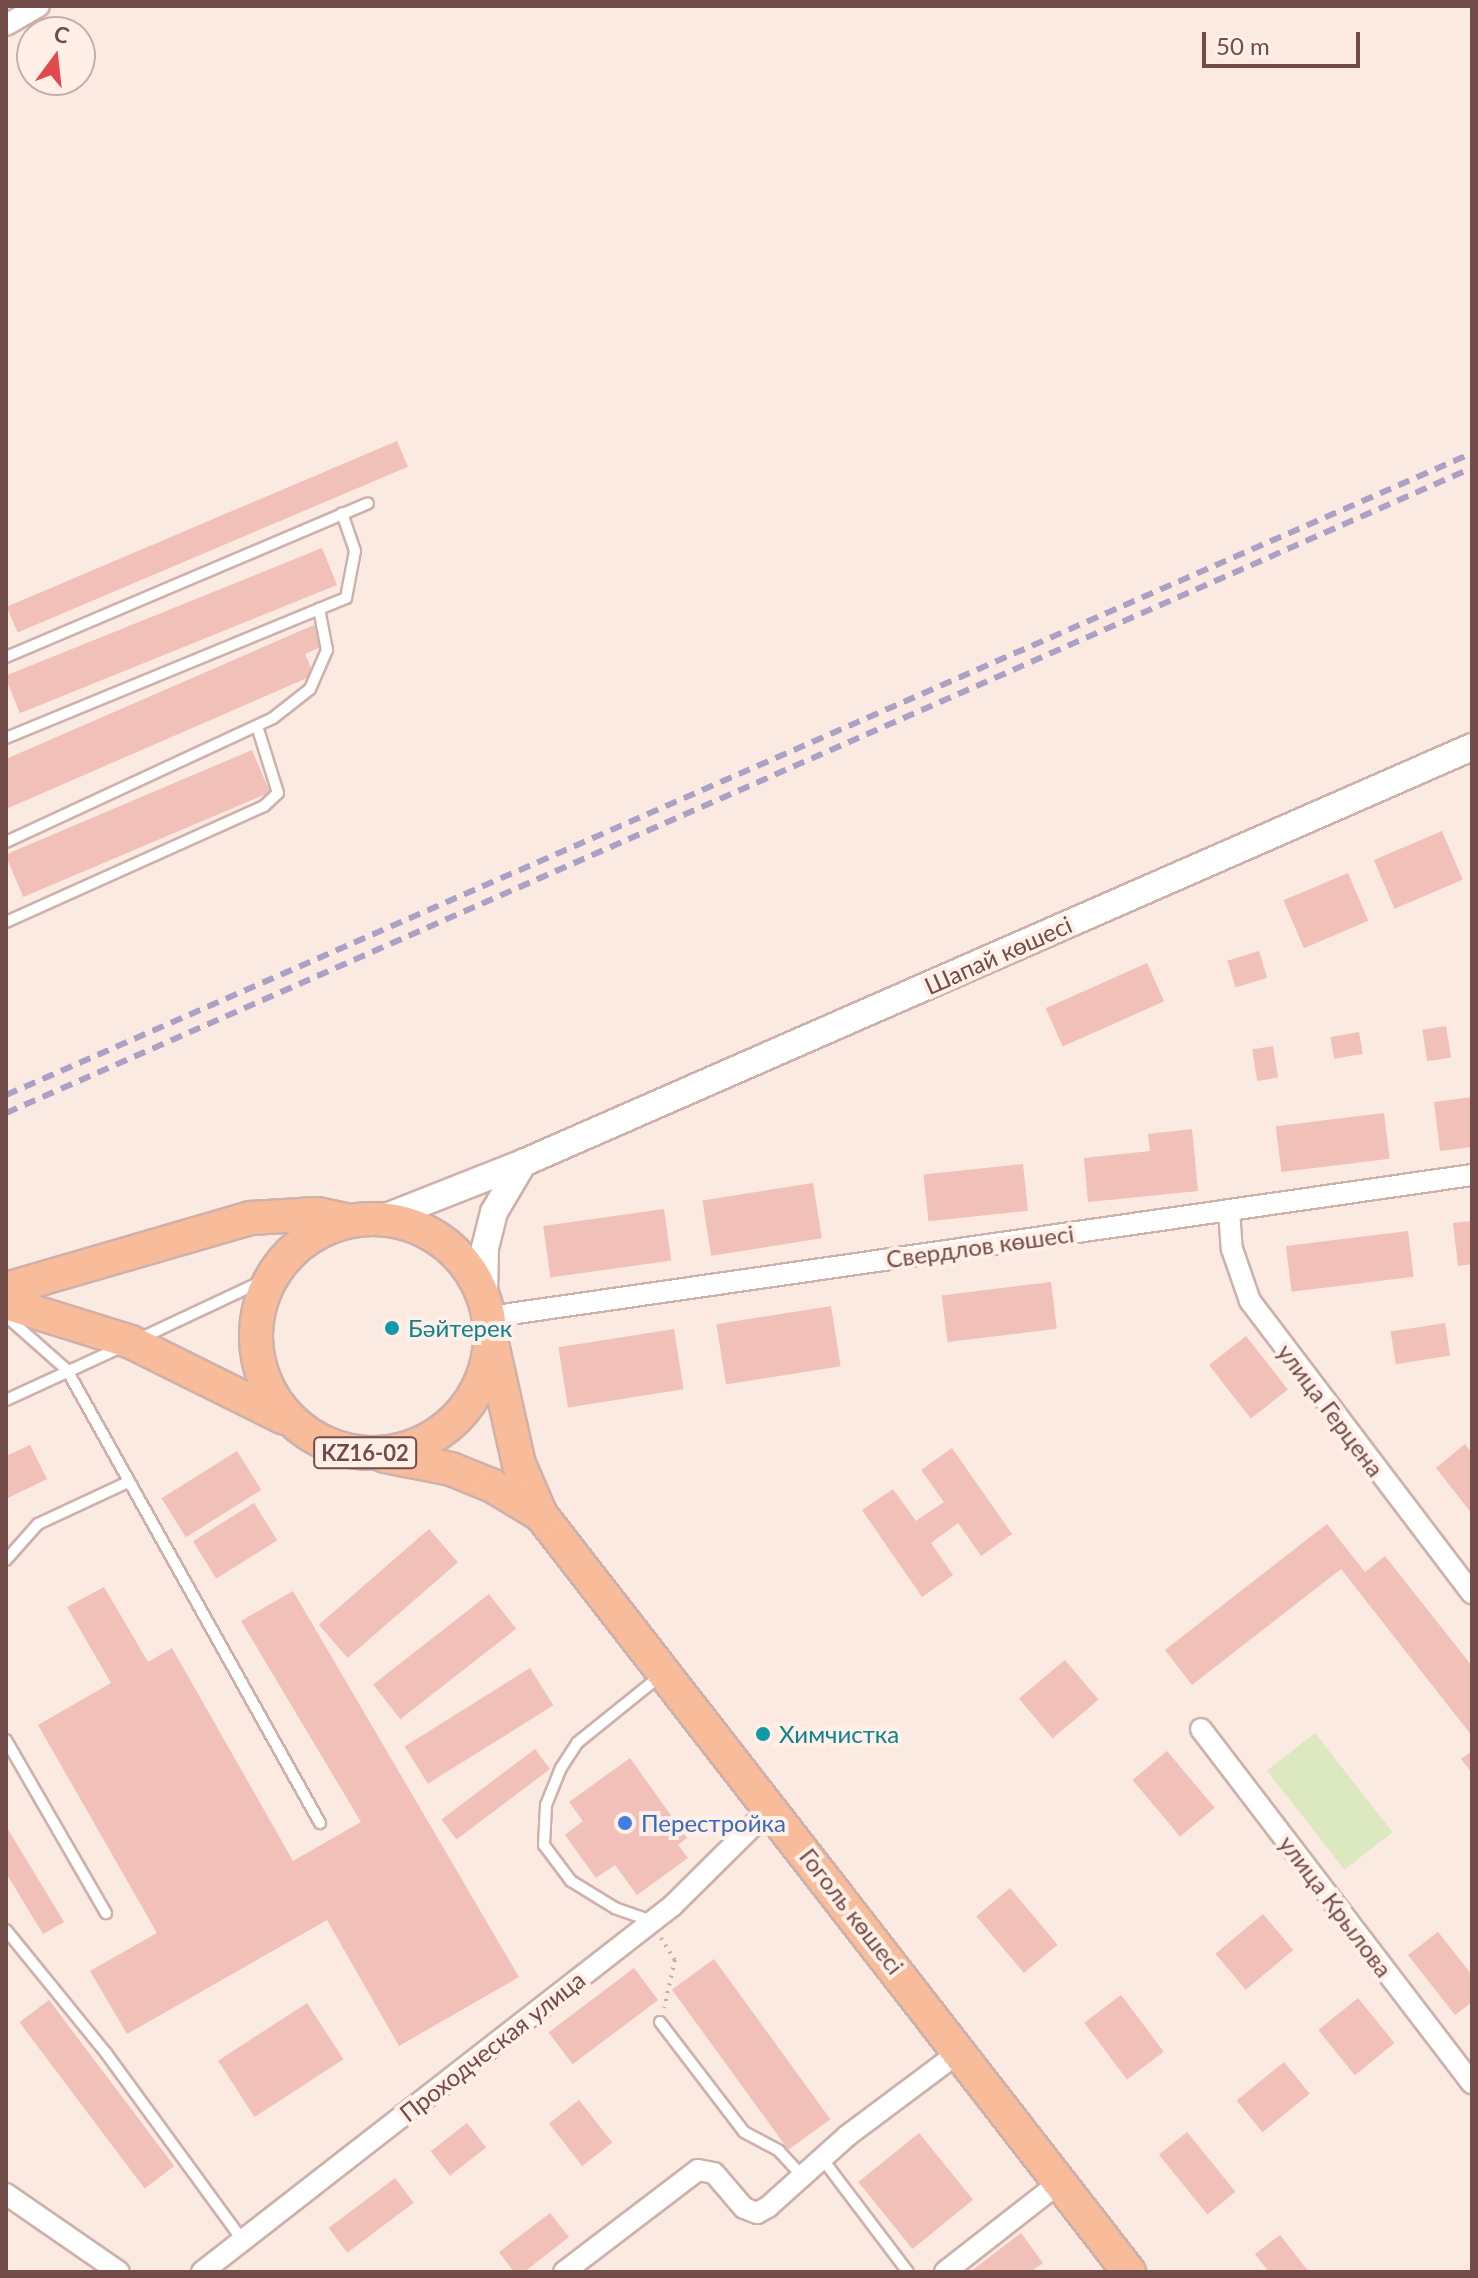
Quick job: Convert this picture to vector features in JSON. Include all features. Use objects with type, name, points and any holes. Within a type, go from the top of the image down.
[{"type":"main road","name":"KZ16-02","points":[[6,1289],[251,1218],[317,1214],[349,1220],[381,1219],[425,1230],[461,1258],[488,1317],[481,1383],[456,1420],[418,1445],[374,1454],[331,1446],[294,1423],[131,1342],[6,1303]]},
{"type":"main road","name":"KZ16-02","points":[[294,1423],[279,1407],[259,1366],[256,1320],[271,1277],[300,1245],[349,1220]]},
{"type":"main road","points":[[488,1317],[519,1464],[541,1515]]},
{"type":"main road","points":[[374,1454],[451,1469],[541,1515]]},
{"type":"main road","name":"Гоголь көшесі","points":[[541,1515],[962,2050],[1129,2272]]},
{"type":"street","points":[[6,25],[39,6]]},
{"type":"street","name":"Шапай көшесі","points":[[381,1219],[523,1163],[1472,747]]},
{"type":"street","points":[[488,1317],[485,1248],[494,1212],[523,1163]]},
{"type":"street","name":"Свердлов көшесі","points":[[488,1317],[1472,1175]]},
{"type":"street","name":"улица Герцена","points":[[1229,1210],[1232,1249],[1250,1301],[1472,1593]]},
{"type":"street","name":"улица Крылова","points":[[1201,1729],[1472,2083]]},
{"type":"street","name":"Проходческая улица","points":[[216,2268],[243,2241],[652,1921],[771,1808]]},
{"type":"street","points":[[564,2272],[698,2170],[714,2173],[744,2208],[757,2213],[824,2161],[847,2136],[962,2050]]},
{"type":"street","points":[[945,2272],[1060,2182]]},
{"type":"street","points":[[6,2194],[119,2272]]},
{"type":"lane","points":[[6,657],[368,503]]},
{"type":"lane","points":[[6,738],[346,598],[354,579],[355,551],[342,513]]},
{"type":"lane","points":[[6,842],[257,726],[310,689],[327,650],[319,609]]},
{"type":"lane","points":[[6,922],[264,806],[278,793],[257,726]]},
{"type":"lane","points":[[6,1400],[271,1277]]},
{"type":"lane","points":[[6,1316],[67,1370],[126,1483],[320,1823]]},
{"type":"lane","points":[[6,1560],[38,1524],[126,1483]]},
{"type":"lane","points":[[652,1921],[615,1908],[571,1881],[544,1845],[546,1805],[561,1768],[577,1743],[664,1673]]},
{"type":"lane","points":[[6,1740],[106,1913]]},
{"type":"lane","points":[[6,1930],[106,2053],[243,2241]]},
{"type":"lane","points":[[660,2022],[744,2132],[779,2151],[803,2177]]},
{"type":"lane","points":[[824,2161],[908,2272]]},
{"type":"path","points":[[652,1921],[675,1960],[660,2022]]},
{"type":"green space","points":[[1315,1733],[1393,1832],[1345,1870],[1267,1771]]},
{"type":"building","points":[[397,441],[408,467],[18,632],[7,607]]},
{"type":"building","points":[[322,548],[337,585],[20,713],[6,676]]},
{"type":"building","points":[[314,625],[323,646],[305,654],[314,675],[6,809],[6,759]]},
{"type":"building","points":[[252,750],[270,792],[23,897],[6,854]]},
{"type":"building","points":[[1442,831],[1463,880],[1395,909],[1374,860]]},
{"type":"building","points":[[1348,873],[1368,921],[1304,948],[1284,900]]},
{"type":"building","points":[[1259,951],[1267,978],[1236,987],[1227,961]]},
{"type":"building","points":[[1147,963],[1164,1001],[1063,1047],[1046,1008]]},
{"type":"building","points":[[1446,1026],[1451,1058],[1427,1061],[1422,1030]]},
{"type":"building","points":[[1359,1032],[1363,1054],[1334,1059],[1330,1037]]},
{"type":"building","points":[[1273,1046],[1278,1078],[1257,1081],[1252,1049]]},
{"type":"building","points":[[1472,1097],[1472,1147],[1440,1151],[1434,1102]]},
{"type":"building","points":[[1384,1113],[1390,1159],[1281,1172],[1276,1126]]},
{"type":"building","points":[[1192,1129],[1198,1191],[1088,1202],[1084,1158],[1150,1151],[1148,1134]]},
{"type":"building","points":[[1023,1164],[1028,1211],[928,1221],[924,1174]]},
{"type":"building","points":[[813,1183],[822,1238],[711,1256],[702,1201]]},
{"type":"building","points":[[664,1209],[671,1260],[550,1277],[543,1226]]},
{"type":"building","points":[[1472,1221],[1472,1264],[1458,1266],[1453,1223]]},
{"type":"building","points":[[1408,1231],[1414,1277],[1292,1292],[1286,1246]]},
{"type":"building","points":[[1051,1282],[1057,1329],[948,1342],[942,1295]]},
{"type":"building","points":[[831,1306],[841,1366],[726,1384],[716,1324]]},
{"type":"building","points":[[1445,1323],[1450,1356],[1396,1364],[1391,1332]]},
{"type":"building","points":[[674,1329],[684,1389],[568,1408],[558,1347]]},
{"type":"building","points":[[1246,1336],[1288,1390],[1251,1419],[1209,1365]]},
{"type":"building","points":[[1465,1444],[1472,1453],[1472,1514],[1436,1468]]},
{"type":"building","points":[[30,1445],[47,1479],[6,1499],[6,1456]]},
{"type":"building","points":[[952,1448],[1012,1534],[981,1556],[958,1523],[931,1543],[953,1575],[922,1597],[862,1510],[893,1489],[916,1521],[944,1502],[921,1470]]},
{"type":"building","points":[[237,1451],[261,1490],[186,1537],[162,1498]]},
{"type":"building","points":[[254,1503],[277,1540],[216,1578],[193,1541]]},
{"type":"building","points":[[1327,1524],[1365,1572],[1385,1556],[1472,1666],[1472,1736],[1341,1569],[1192,1685],[1165,1650]]},
{"type":"building","points":[[429,1529],[458,1562],[348,1658],[319,1625]]},
{"type":"building","points":[[104,1587],[148,1662],[172,1648],[293,1861],[361,1822],[241,1621],[293,1591],[519,1977],[399,2046],[327,1920],[127,2034],[90,1971],[157,1933],[38,1725],[111,1683],[67,1607]]},
{"type":"building","points":[[489,1594],[516,1629],[400,1719],[373,1685]]},
{"type":"building","points":[[1065,1660],[1098,1700],[1052,1738],[1019,1699]]},
{"type":"building","points":[[530,1668],[553,1705],[428,1784],[404,1746]]},
{"type":"building","name":"Химчистка","points":[[761,1723],[773,1739],[764,1746],[752,1730]]},
{"type":"building","points":[[535,1749],[550,1769],[457,1839],[442,1819]]},
{"type":"building","points":[[1167,1751],[1215,1808],[1180,1837],[1133,1780]]},
{"type":"building","points":[[1472,1751],[1472,1773],[1461,1759]]},
{"type":"building","points":[[630,1758],[687,1838],[678,1845],[688,1858],[637,1895],[615,1865],[596,1878],[565,1835],[583,1821],[569,1802]]},
{"type":"building","points":[[6,1826],[64,1922],[43,1934],[6,1873]]},
{"type":"building","points":[[1010,1888],[1058,1945],[1024,1973],[976,1916]]},
{"type":"building","points":[[1263,1914],[1293,1950],[1246,1990],[1216,1954]]},
{"type":"building","points":[[1438,1932],[1472,1975],[1472,2002],[1455,2015],[1408,1955]]},
{"type":"building","points":[[714,1959],[830,2119],[788,2150],[672,1990]]},
{"type":"building","points":[[634,1968],[658,2000],[573,2064],[549,2032]]},
{"type":"building","points":[[1121,1995],[1164,2052],[1127,2079],[1084,2023]]},
{"type":"building","points":[[1358,1998],[1395,2043],[1355,2075],[1318,2030]]},
{"type":"building","points":[[49,2000],[174,2166],[145,2188],[19,2022]]},
{"type":"building","points":[[307,2003],[343,2059],[255,2117],[218,2061]]},
{"type":"building","points":[[1284,2062],[1310,2094],[1262,2132],[1237,2100]]},
{"type":"building","points":[[579,2100],[612,2143],[582,2166],[549,2123]]},
{"type":"building","points":[[467,2123],[486,2147],[450,2176],[431,2151]]},
{"type":"building","points":[[1187,2132],[1235,2192],[1207,2214],[1159,2155]]},
{"type":"building","points":[[919,2133],[973,2200],[913,2249],[858,2182]]},
{"type":"building","points":[[395,2178],[414,2203],[347,2253],[329,2228]]},
{"type":"building","points":[[550,2213],[569,2237],[524,2272],[514,2272],[499,2252]]},
{"type":"building","points":[[1021,2233],[1043,2263],[1030,2272],[970,2272]]},
{"type":"building","points":[[1280,2235],[1309,2272],[1269,2272],[1255,2254]]},
{"type":"railway","points":[[6,1095],[1472,453]]},
{"type":"railway","points":[[6,1113],[1472,468]]},
{"type":"place","name":"Бәйтерек","points":[[392,1328]]},
{"type":"place","name":"Химчистка","points":[[763,1734]]},
{"type":"place","name":"Перестройка","points":[[625,1823]]}]
